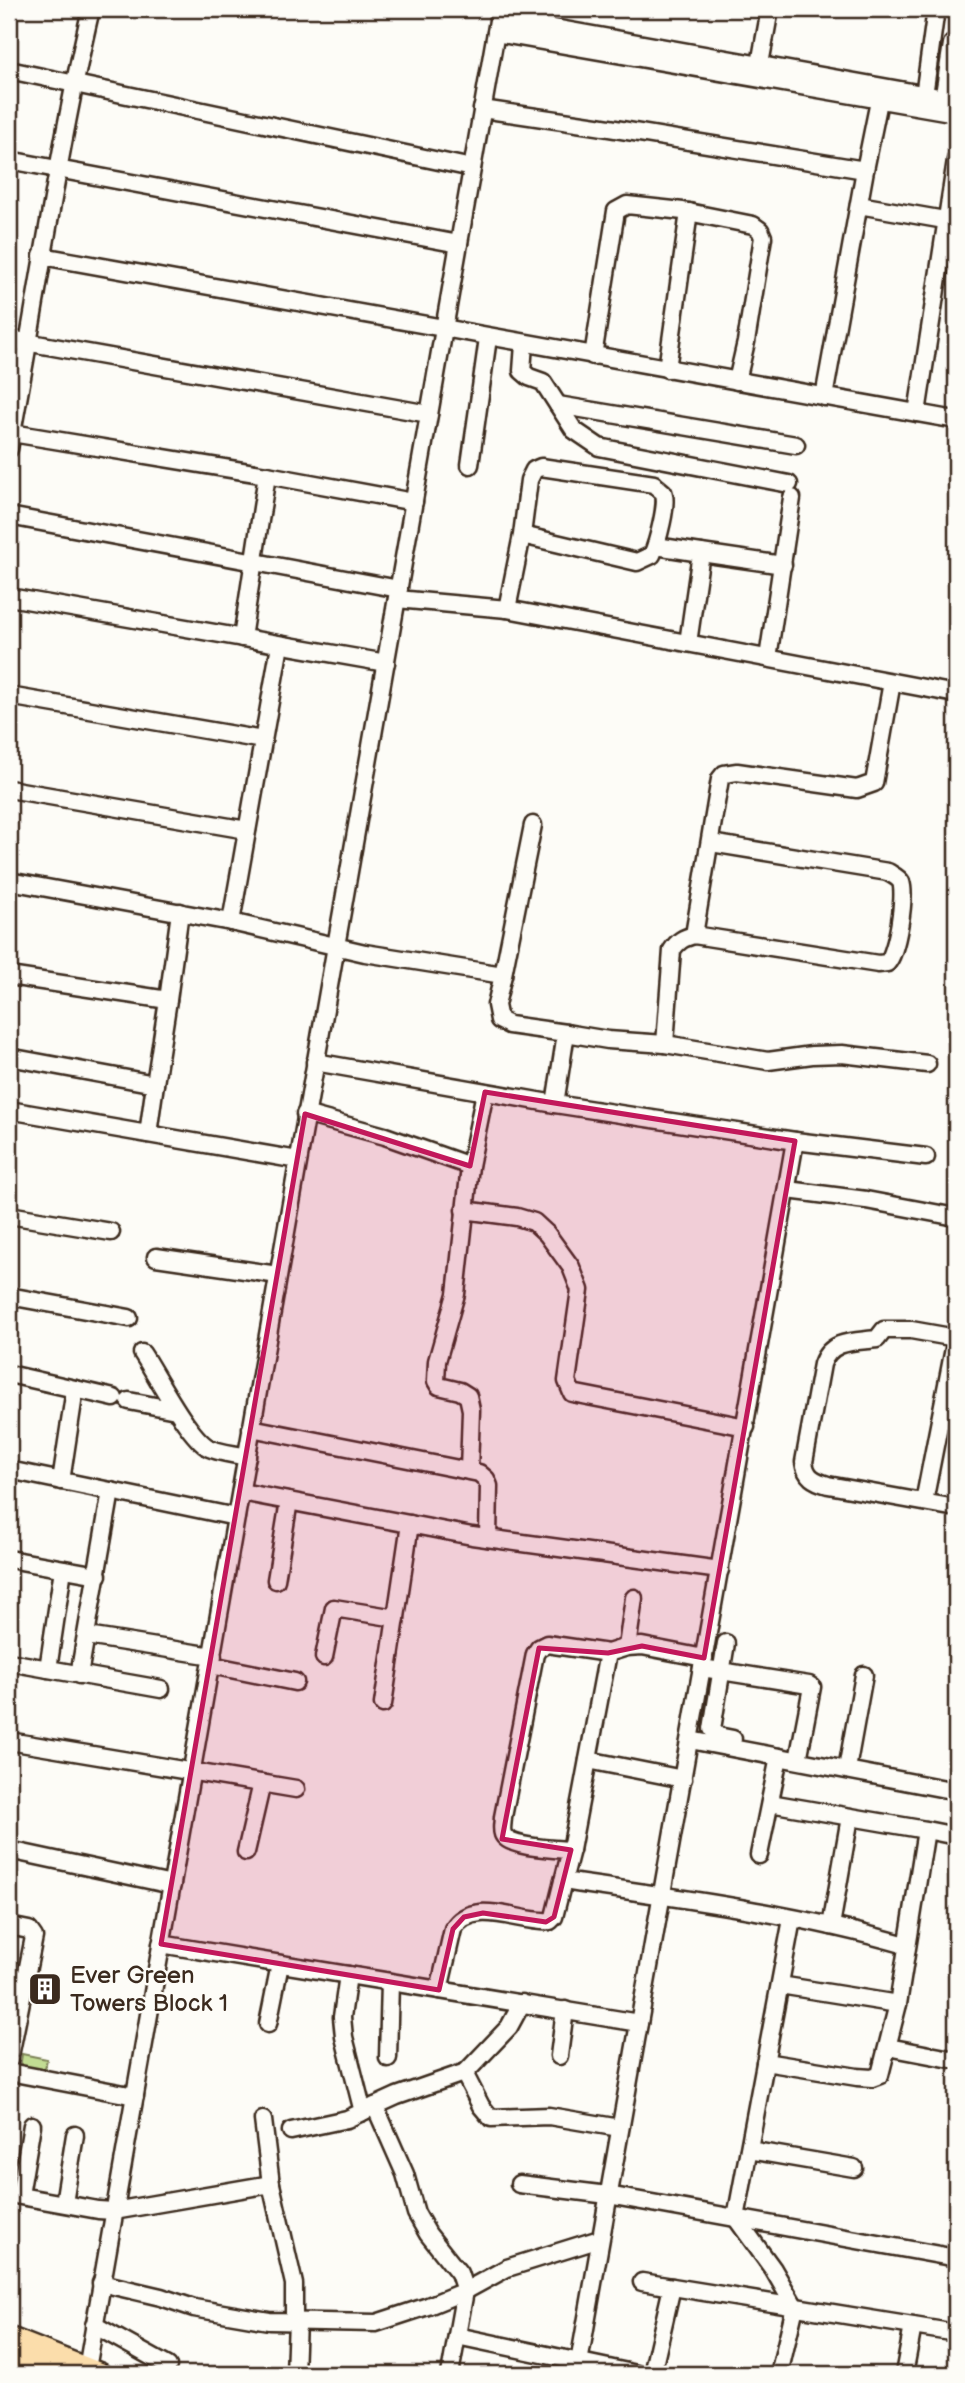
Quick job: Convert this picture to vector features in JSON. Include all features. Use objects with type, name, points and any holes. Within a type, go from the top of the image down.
[{"type":"highway","points":[[9,2358],[47,2374]]},
{"type":"main road","points":[[9,2337],[94,2372]]},
{"type":"street","points":[[91,9],[57,169],[10,441],[267,475],[414,502]]},
{"type":"street","points":[[759,72],[770,9]]},
{"type":"street","points":[[923,101],[936,9]]},
{"type":"street","points":[[94,2372],[94,2325],[101,2283],[498,20],[759,72],[949,105],[954,44],[933,41]]},
{"type":"street","points":[[9,70],[472,168]]},
{"type":"street","points":[[759,72],[878,101],[923,101]]},
{"type":"street","points":[[824,397],[878,101]]},
{"type":"street","points":[[482,110],[865,170]]},
{"type":"street","points":[[9,160],[459,244]]},
{"type":"street","points":[[917,413],[952,221],[956,160]]},
{"type":"street","points":[[593,356],[616,211],[627,205],[689,212],[753,225],[760,230],[763,237],[737,382]]},
{"type":"street","points":[[859,205],[952,221]]},
{"type":"street","points":[[667,369],[689,212]]},
{"type":"street","points":[[42,256],[956,420]]},
{"type":"street","points":[[470,465],[488,338]]},
{"type":"street","points":[[9,339],[429,414]]},
{"type":"street","points":[[524,344],[522,371],[543,382],[574,430],[599,447],[791,491],[783,565],[768,658]]},
{"type":"street","points":[[558,405],[796,445]]},
{"type":"street","points":[[507,609],[522,535],[529,480],[534,470],[541,467],[654,484],[663,491],[665,501],[656,546],[652,555],[637,562],[522,535]]},
{"type":"street","points":[[242,638],[267,475]]},
{"type":"street","points":[[9,516],[253,562],[398,594],[507,609],[956,694]]},
{"type":"street","points":[[656,546],[783,565]]},
{"type":"street","points":[[688,643],[701,553]]},
{"type":"street","points":[[9,597],[386,663]]},
{"type":"street","points":[[230,922],[280,645]]},
{"type":"street","points":[[694,936],[718,788],[724,774],[737,772],[857,789],[874,783],[892,681]]},
{"type":"street","points":[[9,696],[263,740]]},
{"type":"street","points":[[9,789],[247,830]]},
{"type":"street","points":[[533,825],[496,1005],[499,1020],[509,1025],[608,1040],[665,1044],[768,1061],[842,1054],[927,1063]]},
{"type":"street","points":[[665,1044],[672,950],[678,941],[694,936],[878,964],[887,963],[893,957],[896,946],[902,895],[900,881],[896,876],[888,872],[711,843]]},
{"type":"street","points":[[9,881],[180,912],[335,946],[503,975]]},
{"type":"street","points":[[148,1134],[180,912]]},
{"type":"street","points":[[9,976],[168,1000]]},
{"type":"street","points":[[555,1104],[566,1033]]},
{"type":"street","points":[[9,1057],[155,1084]]},
{"type":"street","points":[[315,1062],[795,1142],[926,1157]]},
{"type":"street","points":[[469,1471],[471,1410],[468,1396],[460,1391],[439,1386],[436,1381],[437,1361],[456,1294],[470,1166],[485,1092]]},
{"type":"street","points":[[9,1110],[298,1160]]},
{"type":"street","points":[[305,1114],[385,1136],[470,1166]]},
{"type":"street","points":[[578,2368],[795,1142]]},
{"type":"street","points":[[788,1190],[866,1200],[956,1217]]},
{"type":"street","points":[[464,1210],[506,1215],[534,1222],[547,1234],[571,1266],[580,1290],[567,1381],[572,1393],[746,1427]]},
{"type":"street","points":[[9,1214],[111,1232]]},
{"type":"street","points":[[156,1257],[278,1275]]},
{"type":"street","points":[[9,1296],[129,1318]]},
{"type":"street","points":[[924,1502],[956,1338],[911,1330],[884,1330],[877,1339],[841,1342],[825,1357],[822,1364],[804,1462],[805,1471],[813,1480],[828,1485],[956,1508]]},
{"type":"street","points":[[142,1353],[169,1394],[176,1410],[203,1444],[210,1449],[247,1457]]},
{"type":"street","points":[[9,1374],[176,1410]]},
{"type":"street","points":[[61,1481],[75,1389]]},
{"type":"street","points":[[251,1428],[479,1473],[489,1486],[488,1538]]},
{"type":"street","points":[[9,1470],[236,1517]]},
{"type":"street","points":[[79,1675],[99,1575],[111,1491]]},
{"type":"street","points":[[241,1492],[488,1538],[720,1570]]},
{"type":"street","points":[[276,1580],[289,1501]]},
{"type":"street","points":[[383,1704],[410,1524]]},
{"type":"street","points":[[9,1559],[99,1575]]},
{"type":"street","points":[[48,1669],[63,1569]]},
{"type":"street","points":[[627,1647],[634,1598]]},
{"type":"street","points":[[324,1657],[334,1608],[396,1618]]},
{"type":"street","points":[[87,1636],[212,1661],[295,1682]]},
{"type":"street","points":[[726,1643],[713,1733],[718,1737],[847,1769],[956,1791]]},
{"type":"street","points":[[571,1850],[509,1841],[502,1832],[536,1654],[539,1648],[548,1644],[608,1653],[642,1646],[703,1663],[721,1672],[809,1685],[812,1687],[799,1755]]},
{"type":"street","points":[[439,1990],[453,1929],[464,1917],[482,1913],[550,1921],[554,1917],[571,1850],[608,1653]]},
{"type":"street","points":[[9,1662],[160,1689]]},
{"type":"street","points":[[847,1769],[864,1675]]},
{"type":"street","points":[[9,1741],[296,1789]]},
{"type":"street","points":[[690,1741],[779,1757],[799,1755]]},
{"type":"street","points":[[759,1855],[779,1757]]},
{"type":"street","points":[[588,1760],[683,1779]]},
{"type":"street","points":[[247,1852],[262,1783]]},
{"type":"street","points":[[770,1803],[956,1836]]},
{"type":"street","points":[[831,1926],[850,1817]]},
{"type":"street","points":[[765,2062],[825,2073],[872,2078],[880,2075],[898,2004],[926,1830]]},
{"type":"street","points":[[9,1850],[172,1885]]},
{"type":"street","points":[[563,1881],[831,1926],[906,1945]]},
{"type":"street","points":[[779,2374],[794,2307],[773,2269],[736,2218],[792,1919]]},
{"type":"street","points":[[9,1926],[29,1930],[34,1935],[13,2014],[9,2061]]},
{"type":"street","points":[[162,1944],[639,2023]]},
{"type":"street","points":[[268,2024],[280,1964]]},
{"type":"street","points":[[348,1975],[342,2017],[344,2037],[369,2109],[405,2174],[416,2213],[428,2234],[459,2273],[465,2291],[450,2374]]},
{"type":"street","points":[[388,2058],[390,1982]]},
{"type":"street","points":[[780,1985],[898,2004]]},
{"type":"street","points":[[291,2131],[348,2119],[406,2092],[464,2073],[509,2028],[522,2003]]},
{"type":"street","points":[[559,2056],[565,2010]]},
{"type":"street","points":[[888,2048],[956,2060]]},
{"type":"street","points":[[9,2072],[135,2096]]},
{"type":"street","points":[[464,2073],[481,2106],[491,2118],[549,2116],[620,2128]]},
{"type":"street","points":[[263,2120],[271,2185],[294,2284],[295,2374]]},
{"type":"street","points":[[32,2125],[14,2194],[114,2211],[271,2185]]},
{"type":"street","points":[[64,2203],[75,2135]]},
{"type":"street","points":[[749,2150],[854,2168]]},
{"type":"street","points":[[519,2184],[608,2195],[956,2259]]},
{"type":"street","points":[[101,2283],[194,2308],[269,2321],[376,2323],[465,2291],[507,2268],[600,2239]]},
{"type":"street","points":[[642,2282],[956,2333]]},
{"type":"street","points":[[652,2374],[672,2287]]},
{"type":"street","points":[[94,2325],[168,2366]]},
{"type":"street","points":[[904,2374],[913,2326]]},
{"type":"street","points":[[457,2336],[578,2368],[637,2374]]},
{"type":"highlighted area","points":[[485,1092],[795,1141],[704,1658],[642,1646],[608,1653],[539,1648],[502,1839],[571,1850],[554,1917],[546,1922],[483,1913],[464,1917],[453,1929],[439,1990],[161,1944],[305,1114],[470,1166]]},
{"type":"green space","points":[[22,2054],[47,2059],[44,2073],[20,2068]]},
{"type":"place","name":"Ever Green Towers Block 1","points":[[45,1989]]}]
